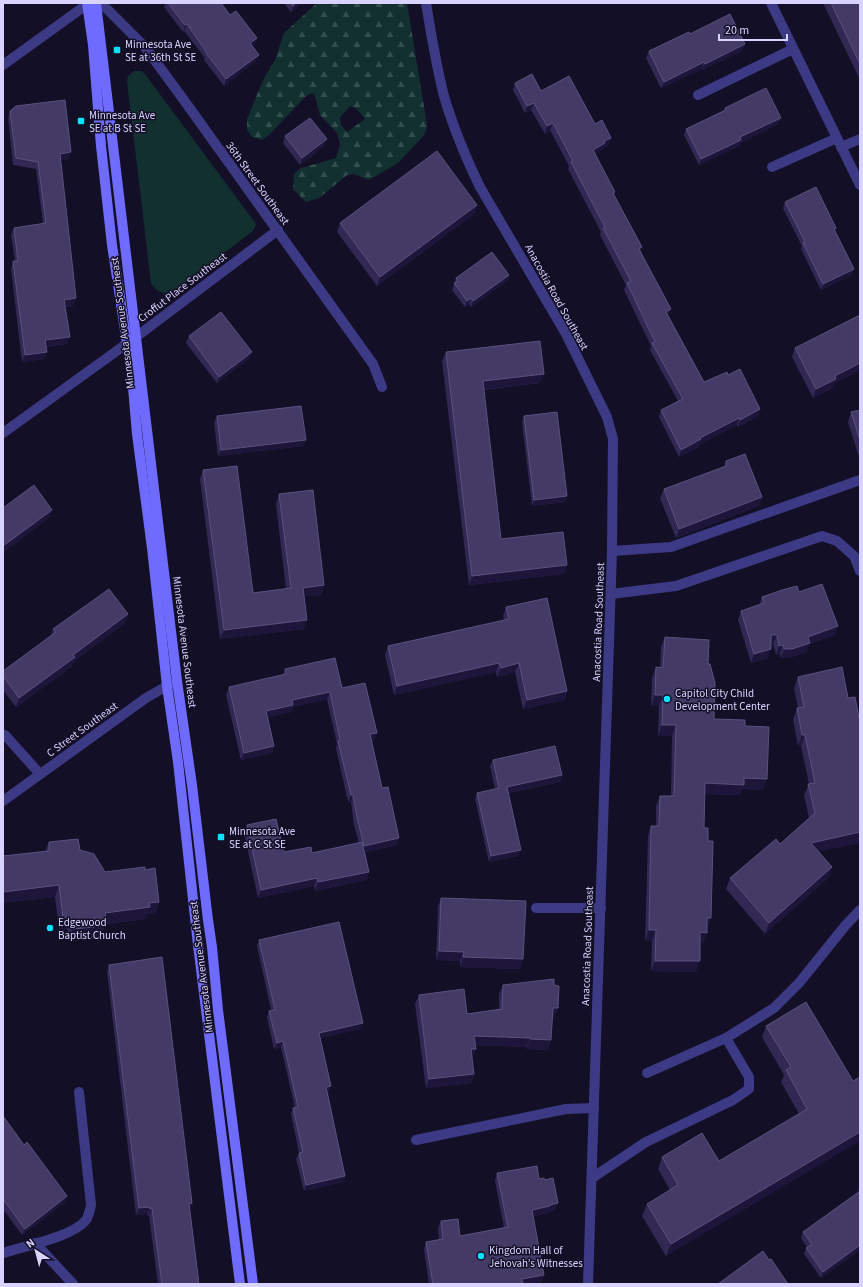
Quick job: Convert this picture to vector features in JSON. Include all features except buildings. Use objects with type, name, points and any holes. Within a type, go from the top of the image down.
[{"type":"main road","name":"Minnesota Avenue Southeast","points":[[90,3],[136,337],[177,680],[192,785],[212,947],[218,1010],[253,1284]]},
{"type":"main road","name":"Minnesota Avenue Southeast","points":[[90,3],[101,146],[112,246],[127,344],[167,686],[178,762],[198,945],[240,1284]]},
{"type":"street","points":[[3,65],[90,3]]},
{"type":"street","name":"36th Street Southeast","points":[[100,3],[144,47],[278,230],[373,364],[382,387]]},
{"type":"street","name":"Anacostia Road Southeast","points":[[426,3],[436,61],[444,96],[458,137],[471,168],[480,187],[566,334],[607,417],[613,439],[611,594],[588,1284]]},
{"type":"street","points":[[771,3],[860,185]]},
{"type":"street","points":[[698,95],[793,49]]},
{"type":"street","points":[[772,167],[839,143],[860,139]]},
{"type":"street","name":"Croffut Place Southeast","points":[[3,433],[127,344],[278,230]]},
{"type":"street","points":[[612,551],[671,547],[860,480]]},
{"type":"street","points":[[611,594],[676,586],[822,536],[837,541],[854,556],[860,571]]},
{"type":"street","name":"C Street Southeast","points":[[3,801],[146,698],[177,680]]},
{"type":"street","points":[[3,735],[5,735],[40,774]]},
{"type":"street","points":[[536,908],[601,908]]},
{"type":"street","points":[[647,1073],[726,1038],[774,1008],[799,983],[845,926],[860,910]]},
{"type":"street","points":[[592,1178],[646,1142],[733,1100],[749,1089],[749,1077],[726,1038]]},
{"type":"street","points":[[3,1253],[55,1238],[78,1227],[87,1219],[91,1205],[79,1092]]},
{"type":"street","points":[[416,1140],[566,1109],[594,1108]]},
{"type":"street","points":[[35,1243],[73,1284]]},
{"type":"green space","points":[[317,3],[407,3],[427,125],[425,134],[398,163],[369,180],[354,174],[347,175],[319,198],[306,202],[293,189],[294,174],[301,168],[336,158],[340,144],[337,133],[320,115],[315,96],[312,93],[306,96],[271,133],[262,140],[252,137],[247,130],[247,119],[264,78],[275,60],[284,33]],"holes":[[[350,106],[357,109],[365,119],[347,132],[341,125],[340,117]]]},
{"type":"green space","points":[[134,71],[141,71],[145,74],[256,224],[253,231],[175,290],[168,293],[158,291],[151,283],[127,81],[128,76]]},
{"type":"place","name":"Minnesota Ave SE at 36th St SE","points":[[117,50]]},
{"type":"place","name":"Minnesota Ave SE at B St SE","points":[[81,121]]},
{"type":"place","name":"Capitol City Child Development Center","points":[[667,699]]},
{"type":"place","name":"Minnesota Ave SE at C St SE","points":[[221,837]]},
{"type":"place","name":"Edgewood Baptist Church","points":[[50,928]]},
{"type":"place","name":"Kingdom Hall of Jehovah’s Witnesses","points":[[481,1256]]}]
